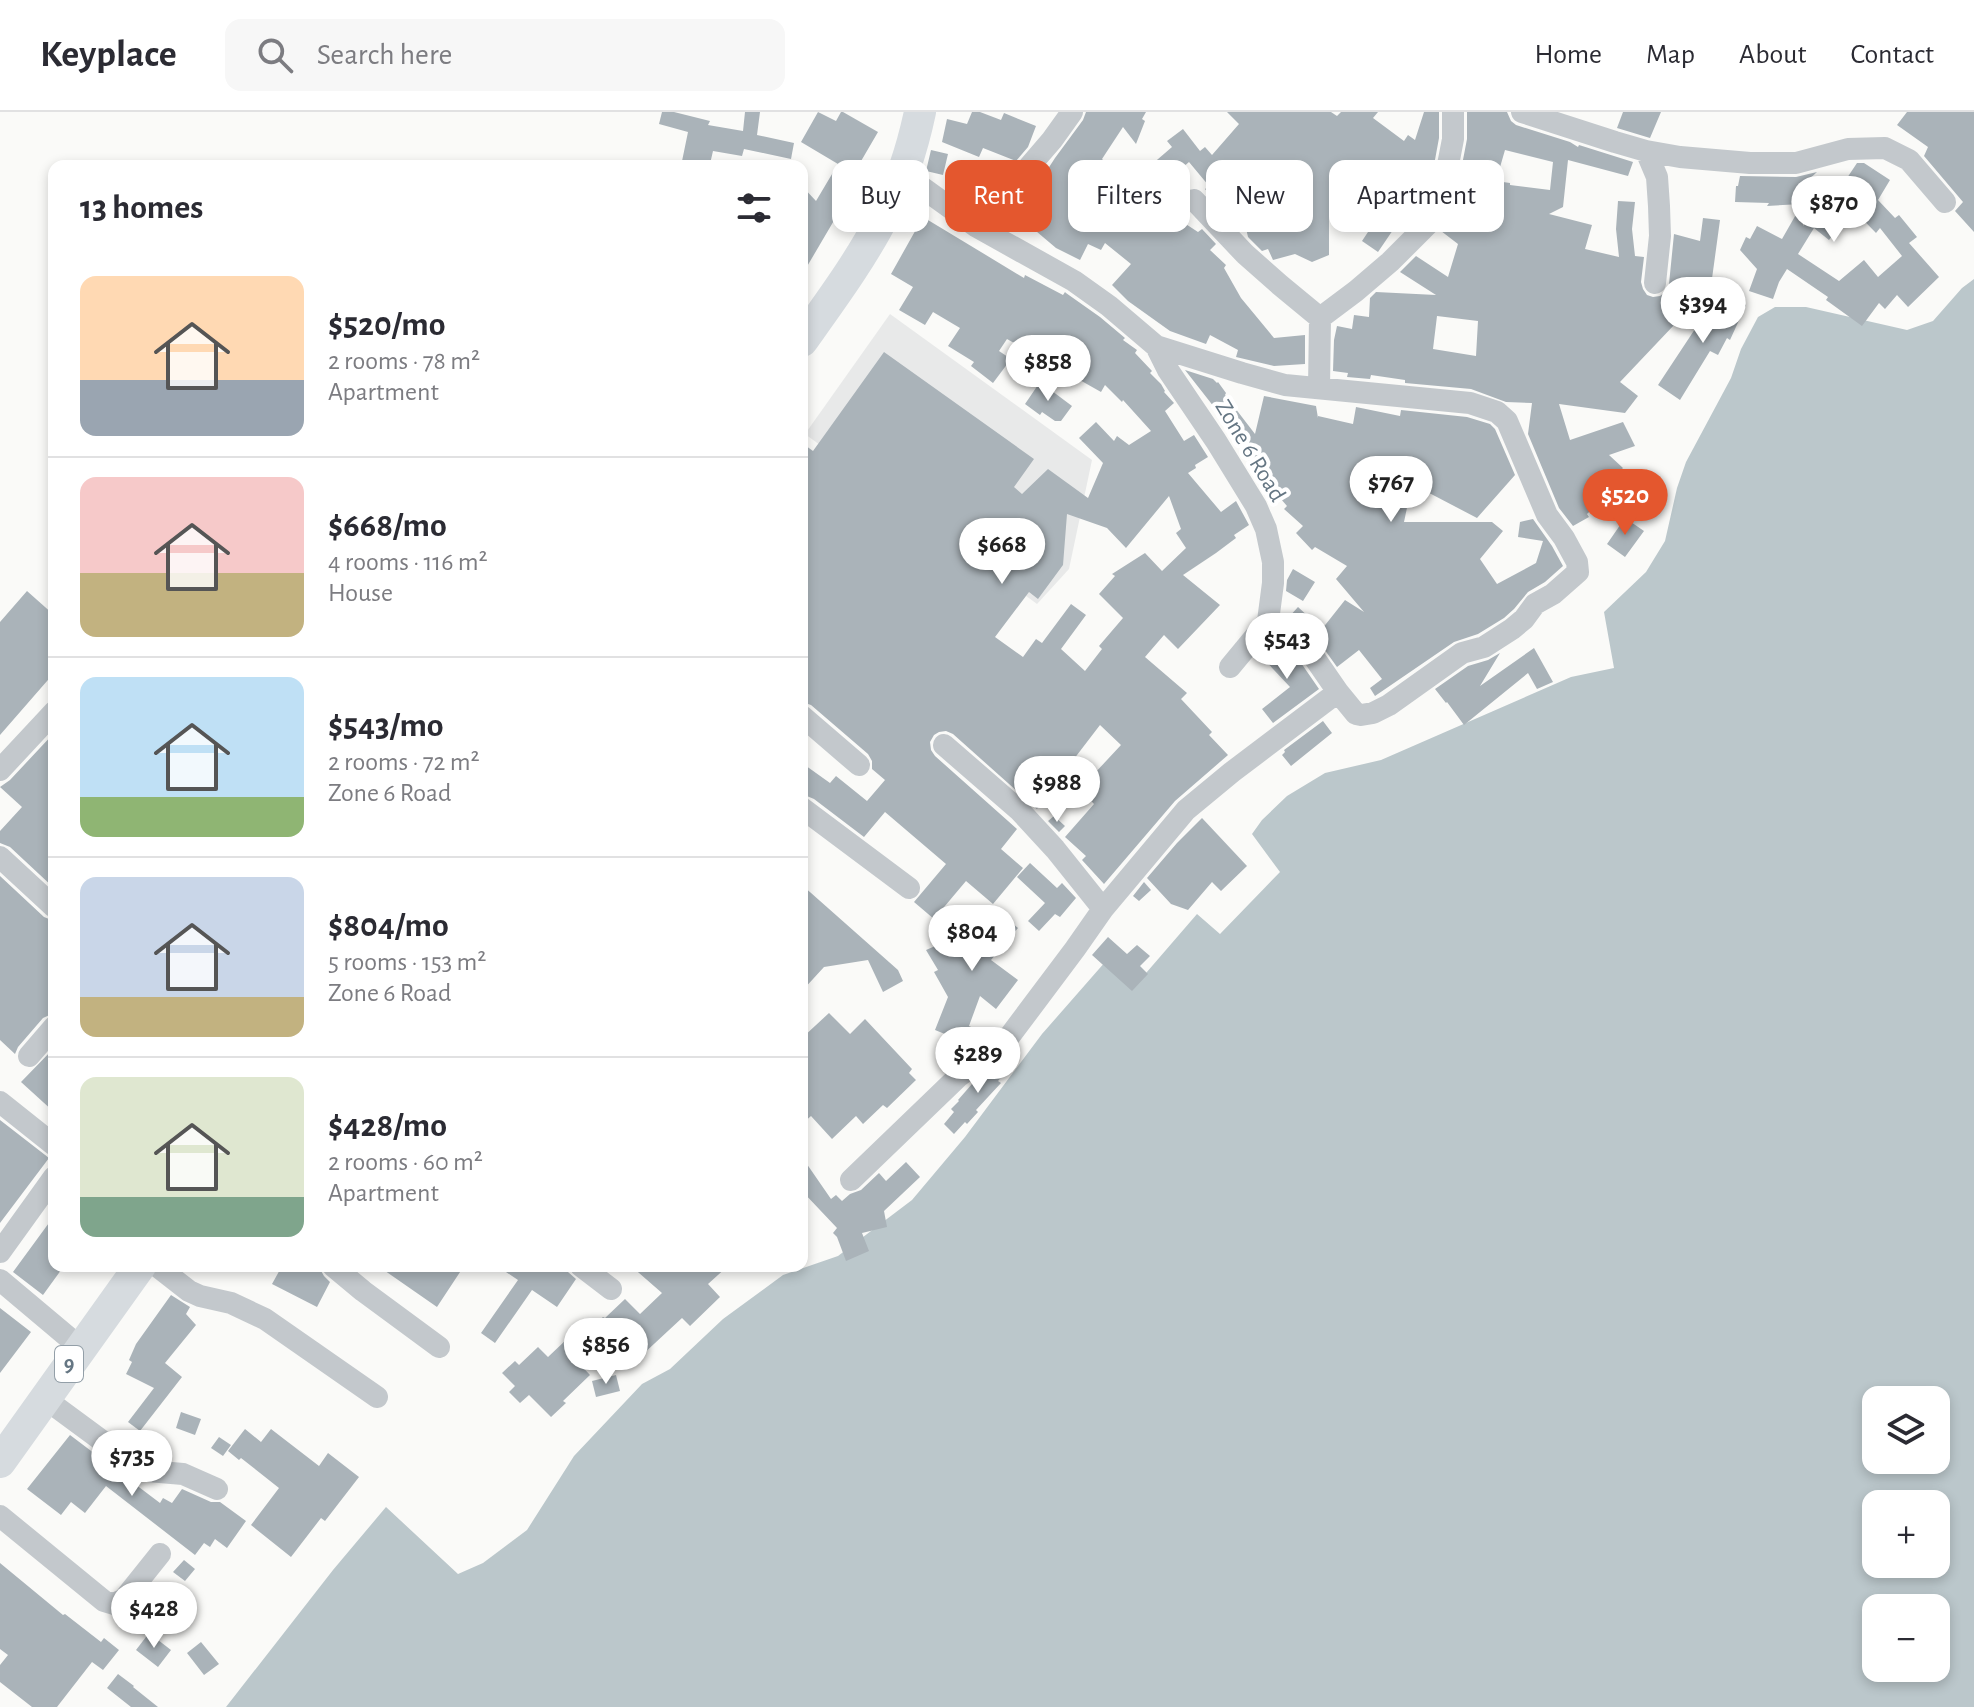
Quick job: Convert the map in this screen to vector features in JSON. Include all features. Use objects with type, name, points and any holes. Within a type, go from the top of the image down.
[{"type":"highway","points":[[907,160],[920,112]]},
{"type":"highway","points":[[808,333],[874,232]]},
{"type":"highway","name":"9","points":[[0,1462],[136,1272]]},
{"type":"street","points":[[1035,160],[1072,112]]},
{"type":"street","points":[[1320,318],[1390,262],[1430,222],[1442,196],[1453,139],[1453,112]]},
{"type":"street","points":[[1522,112],[1646,151],[1680,157],[1796,163],[1848,149],[1885,148],[1909,160],[1945,202]]},
{"type":"street","points":[[1646,151],[1657,177],[1659,206],[1660,236],[1655,283]]},
{"type":"street","points":[[1194,200],[1245,254],[1320,318]]},
{"type":"street","name":"Zone 6 Road","points":[[986,232],[1074,281],[1156,346],[1168,370],[1248,493],[1266,529],[1273,562],[1268,621]]},
{"type":"street","points":[[1319,388],[1320,318]]},
{"type":"street","points":[[1156,346],[1285,385],[1452,400],[1497,412],[1507,421],[1547,515],[1577,562],[1578,572],[1553,594],[1535,604],[1512,629],[1484,647],[1462,653],[1373,713],[1356,714],[1309,650],[1268,621],[1230,667]]},
{"type":"street","points":[[851,1180],[959,1076],[1009,1037],[1103,909],[1186,810],[1338,692]]},
{"type":"street","points":[[0,770],[48,718]]},
{"type":"street","points":[[808,721],[859,765]]},
{"type":"street","points":[[944,745],[1020,811],[1103,909]]},
{"type":"street","points":[[808,812],[909,888]]},
{"type":"street","points":[[0,857],[48,901]]},
{"type":"street","points":[[29,1056],[48,1034]]},
{"type":"street","points":[[0,1102],[48,1140]]},
{"type":"street","points":[[0,1252],[48,1185]]},
{"type":"street","points":[[165,1272],[189,1291],[231,1303],[265,1319],[377,1397]]},
{"type":"street","points":[[341,1272],[439,1347]]},
{"type":"street","points":[[589,1272],[611,1289]]},
{"type":"street","points":[[0,1280],[81,1348]]},
{"type":"street","points":[[44,1398],[139,1468],[183,1474],[217,1489]]},
{"type":"street","points":[[0,1516],[104,1601],[114,1604],[124,1599],[160,1554]]},
{"type":"shaded area","points":[[1974,279],[1974,1707],[226,1707],[386,1507],[458,1574],[483,1563],[527,1530],[574,1456],[642,1384],[670,1369],[723,1319],[783,1275],[808,1272],[808,1266],[838,1256],[912,1200],[965,1137],[1042,1034],[1113,953],[1140,980],[1197,914],[1220,934],[1280,872],[1252,834],[1287,796],[1325,773],[1381,760],[1571,677],[1614,668],[1604,612],[1646,572],[1665,541],[1686,462],[1731,378],[1741,349],[1758,317],[1775,307],[1806,307],[1907,330],[1933,321]]},
{"type":"shaded area","points":[[890,314],[1092,460],[1069,569],[1037,604],[808,436],[808,430]]},
{"type":"building","points":[[662,112],[674,112],[710,121],[708,125],[743,131],[745,112],[760,112],[757,135],[794,143],[791,159],[744,149],[742,156],[713,151],[711,160],[682,160],[688,132],[659,124]]},
{"type":"building","points":[[818,112],[836,121],[843,112],[878,132],[862,160],[832,160],[801,142]]},
{"type":"building","points":[[972,112],[980,112],[1001,120],[1004,113],[1036,126],[1028,147],[1013,160],[983,148],[979,157],[942,142],[947,119],[967,124]]},
{"type":"building","points":[[1086,112],[1146,112],[1136,144],[1123,127],[1103,160],[1068,160],[1068,232],[1190,232],[1190,227],[1198,232],[1202,229],[1216,244],[1210,250],[1226,265],[1224,268],[1241,298],[1274,338],[1305,335],[1305,364],[1274,366],[1236,357],[1238,350],[1210,335],[1206,344],[1170,331],[1128,301],[1112,285],[1131,264],[1105,243],[1101,250],[1088,244],[1080,260],[1056,248],[1037,232],[1052,232],[1052,163]]},
{"type":"building","points":[[1227,112],[1331,112],[1337,116],[1341,112],[1378,112],[1373,118],[1404,141],[1408,135],[1415,140],[1424,112],[1439,112],[1435,160],[1329,160],[1329,255],[1312,262],[1295,254],[1273,260],[1268,249],[1262,251],[1247,232],[1313,232],[1313,160],[1206,160],[1206,182],[1190,160],[1157,160],[1172,147],[1167,141],[1183,129],[1200,151],[1205,147],[1212,155],[1239,124]]},
{"type":"building","points":[[1467,112],[1507,112],[1516,125],[1633,162],[1628,176],[1568,160],[1563,207],[1549,214],[1592,225],[1585,249],[1619,257],[1616,229],[1618,201],[1635,202],[1632,229],[1635,256],[1644,257],[1641,282],[1647,295],[1653,297],[1667,291],[1674,234],[1700,241],[1703,218],[1720,220],[1711,286],[1620,382],[1638,396],[1625,413],[1559,404],[1570,440],[1623,422],[1635,446],[1609,455],[1623,468],[1611,481],[1616,486],[1587,514],[1589,517],[1573,526],[1559,508],[1528,434],[1532,403],[1506,402],[1471,389],[1405,383],[1405,380],[1371,375],[1370,379],[1347,377],[1348,373],[1333,371],[1337,326],[1352,329],[1354,315],[1369,317],[1370,298],[1376,292],[1436,295],[1400,272],[1416,256],[1448,277],[1458,244],[1442,232],[1504,232],[1504,182],[1550,190],[1553,162],[1505,150],[1502,160],[1463,160]],"holes":[[[1437,316],[1478,321],[1476,356],[1433,349]]]},
{"type":"building","points":[[1623,112],[1661,112],[1650,138],[1617,128]]},
{"type":"building","points":[[1907,112],[1974,112],[1974,232],[1955,211],[1963,202],[1924,156],[1928,147],[1897,125]]},
{"type":"building","points":[[931,150],[948,154],[943,175],[929,172]]},
{"type":"building","points":[[1857,163],[1864,163],[1890,180],[1878,200],[1895,218],[1899,215],[1917,237],[1909,243],[1939,277],[1908,307],[1897,295],[1885,309],[1879,303],[1862,326],[1826,300],[1828,297],[1787,269],[1773,299],[1749,291],[1757,269],[1740,250],[1746,237],[1750,239],[1757,226],[1782,239],[1802,204],[1767,206],[1769,203],[1735,202],[1740,176],[1796,177],[1817,172],[1803,185],[1810,193],[1803,226],[1820,205],[1838,228],[1829,240],[1814,228],[1798,254],[1839,281],[1864,260],[1878,277],[1902,256],[1880,228],[1876,233],[1837,193]]},
{"type":"building","points":[[832,174],[832,224],[808,265],[808,192],[816,201]]},
{"type":"building","points":[[929,221],[1024,278],[1025,275],[1063,295],[1065,292],[1100,317],[1137,350],[1135,353],[1174,403],[1165,411],[1184,441],[1194,435],[1208,457],[1188,473],[1221,512],[1236,501],[1249,525],[1234,535],[1236,538],[1183,575],[1220,605],[1178,649],[1164,635],[1145,657],[1187,693],[1181,699],[1212,732],[1209,735],[1228,755],[1175,801],[1104,884],[1082,860],[1086,856],[1065,837],[1094,804],[1080,789],[1121,745],[1100,725],[1037,801],[1040,804],[1037,809],[953,734],[939,732],[930,742],[931,750],[1017,829],[1001,849],[1023,868],[993,904],[966,881],[934,919],[914,902],[946,864],[885,812],[864,837],[808,796],[808,767],[830,783],[836,776],[867,801],[885,780],[872,769],[868,754],[808,704],[808,447],[813,451],[884,352],[1034,459],[1014,487],[1022,494],[1048,469],[1088,498],[1103,463],[1079,438],[1096,422],[1114,441],[1117,436],[1129,445],[1151,431],[1105,385],[1101,392],[1007,339],[999,351],[1011,359],[993,383],[971,366],[974,362],[948,346],[960,328],[933,312],[925,325],[899,310],[913,287],[891,274],[915,232],[929,232]],"holes":[[[1169,496],[1181,529],[1176,533],[1186,548],[1162,571],[1145,553],[1112,574],[1115,576],[1099,594],[1123,618],[1099,646],[1102,649],[1085,671],[1061,649],[1086,615],[1071,604],[1042,643],[1036,639],[1023,657],[995,637],[1029,592],[1038,599],[1063,565],[1067,514],[1107,528],[1126,548]]]},
{"type":"building","points":[[1368,232],[1392,232],[1378,252],[1362,241]]},
{"type":"building","points":[[1719,293],[1746,305],[1730,340],[1727,338],[1718,355],[1710,351],[1680,400],[1658,385],[1697,326],[1702,327]]},
{"type":"building","points":[[1185,370],[1218,382],[1255,434],[1264,396],[1316,406],[1318,418],[1353,424],[1356,407],[1400,416],[1401,410],[1467,417],[1490,424],[1515,475],[1477,518],[1412,484],[1404,522],[1492,522],[1503,531],[1480,559],[1497,584],[1536,563],[1543,541],[1518,537],[1520,522],[1533,519],[1563,566],[1528,592],[1504,618],[1478,634],[1454,642],[1375,696],[1370,688],[1382,679],[1359,650],[1337,667],[1317,639],[1288,618],[1298,607],[1322,629],[1345,600],[1364,612],[1336,579],[1347,566],[1315,547],[1312,550],[1296,533],[1303,526],[1284,509],[1287,506],[1248,461],[1244,453],[1247,449]]},
{"type":"building","points":[[1040,382],[1072,406],[1061,421],[1055,421],[1042,412],[1040,415],[1025,404]]},
{"type":"building","points":[[1625,518],[1644,531],[1625,557],[1607,544]]},
{"type":"building","points":[[1293,569],[1315,582],[1303,601],[1286,591]]},
{"type":"building","points":[[27,591],[48,610],[48,680],[0,735],[0,622]]},
{"type":"building","points":[[1271,640],[1299,660],[1319,689],[1273,723],[1262,709],[1290,687],[1259,654]]},
{"type":"building","points":[[1534,648],[1553,682],[1537,689],[1528,673],[1464,725],[1435,689],[1468,666],[1500,653],[1480,686]]},
{"type":"building","points":[[1323,721],[1332,733],[1291,766],[1282,755],[1284,750]]},
{"type":"building","points":[[48,739],[48,882],[10,847],[0,843],[0,831],[22,807],[0,787]]},
{"type":"building","points":[[1054,816],[1065,826],[1059,832],[1048,821]]},
{"type":"building","points":[[1202,818],[1247,866],[1221,891],[1212,882],[1188,910],[1171,904],[1147,878]]},
{"type":"building","points":[[1030,863],[1057,888],[1062,883],[1076,898],[1060,917],[1055,914],[1039,931],[1028,921],[1045,903],[1017,877]]},
{"type":"building","points":[[0,876],[48,919],[48,1016],[15,1054],[0,1040]]},
{"type":"building","points":[[1144,882],[1151,890],[1139,901],[1133,896]]},
{"type":"building","points":[[808,890],[898,970],[903,981],[883,992],[868,960],[824,967],[808,984]]},
{"type":"building","points":[[991,906],[1018,928],[991,960],[1018,980],[996,1009],[980,996],[969,1026],[978,1030],[972,1045],[935,1030],[948,997],[926,950],[970,931]]},
{"type":"building","points":[[1108,937],[1127,954],[1137,945],[1150,956],[1140,966],[1148,974],[1132,991],[1092,955]]},
{"type":"building","points":[[829,1013],[850,1034],[865,1019],[912,1069],[909,1073],[916,1080],[887,1108],[883,1105],[863,1124],[856,1116],[832,1139],[811,1116],[808,1119],[808,1032]]},
{"type":"building","points":[[1013,1053],[1019,1058],[998,1081],[1001,1083],[967,1124],[965,1122],[954,1134],[944,1124],[954,1112],[951,1109],[972,1084]]},
{"type":"building","points":[[48,1054],[48,1107],[21,1082]]},
{"type":"building","points":[[0,1120],[48,1159],[0,1223]]},
{"type":"building","points":[[906,1162],[920,1177],[884,1211],[887,1227],[862,1233],[869,1251],[846,1261],[833,1233],[837,1228],[808,1197],[808,1166],[831,1199],[836,1195],[842,1201],[861,1190],[879,1173],[886,1181]]},
{"type":"building","points":[[48,1224],[48,1272],[60,1272],[43,1295],[13,1272]]},
{"type":"building","points":[[279,1272],[322,1272],[330,1282],[317,1307],[272,1284]]},
{"type":"building","points":[[387,1272],[460,1272],[437,1307]]},
{"type":"building","points":[[506,1272],[568,1272],[576,1279],[557,1307],[532,1290],[495,1343],[481,1333],[518,1280]]},
{"type":"building","points":[[638,1272],[721,1272],[708,1284],[720,1297],[690,1326],[682,1318],[627,1369],[590,1329],[625,1299],[640,1314],[662,1293]]},
{"type":"building","points":[[171,1295],[190,1307],[186,1314],[196,1325],[165,1363],[182,1377],[140,1431],[128,1422],[154,1388],[126,1374],[132,1362],[129,1360],[136,1344]]},
{"type":"building","points":[[0,1308],[31,1332],[0,1373]]},
{"type":"building","points":[[567,1339],[578,1351],[573,1357],[590,1375],[551,1417],[529,1395],[520,1403],[509,1392],[515,1386],[502,1373],[515,1361],[519,1365],[538,1347],[548,1357]]},
{"type":"building","points":[[616,1375],[620,1391],[596,1397],[592,1381]]},
{"type":"building","points":[[181,1412],[201,1419],[195,1435],[176,1428]]},
{"type":"building","points":[[245,1429],[261,1442],[271,1429],[319,1466],[328,1453],[359,1477],[325,1521],[321,1518],[291,1557],[251,1525],[279,1488],[228,1451]]},
{"type":"building","points":[[70,1435],[160,1503],[163,1498],[172,1503],[182,1489],[211,1502],[220,1502],[246,1521],[227,1548],[215,1539],[210,1547],[204,1543],[195,1555],[106,1486],[85,1513],[71,1502],[61,1515],[27,1489]]},
{"type":"building","points":[[219,1437],[231,1445],[223,1456],[211,1448]]},
{"type":"building","points":[[184,1560],[195,1569],[185,1581],[173,1572]]},
{"type":"building","points":[[0,1563],[63,1615],[101,1642],[104,1638],[119,1650],[103,1670],[92,1662],[57,1707],[32,1707],[0,1682],[0,1665],[8,1655],[0,1649]]},
{"type":"building","points":[[149,1633],[171,1650],[158,1667],[136,1650]]},
{"type":"building","points":[[201,1642],[219,1664],[204,1675],[187,1653]]},
{"type":"building","points":[[118,1674],[158,1707],[131,1707],[107,1688]]}]
